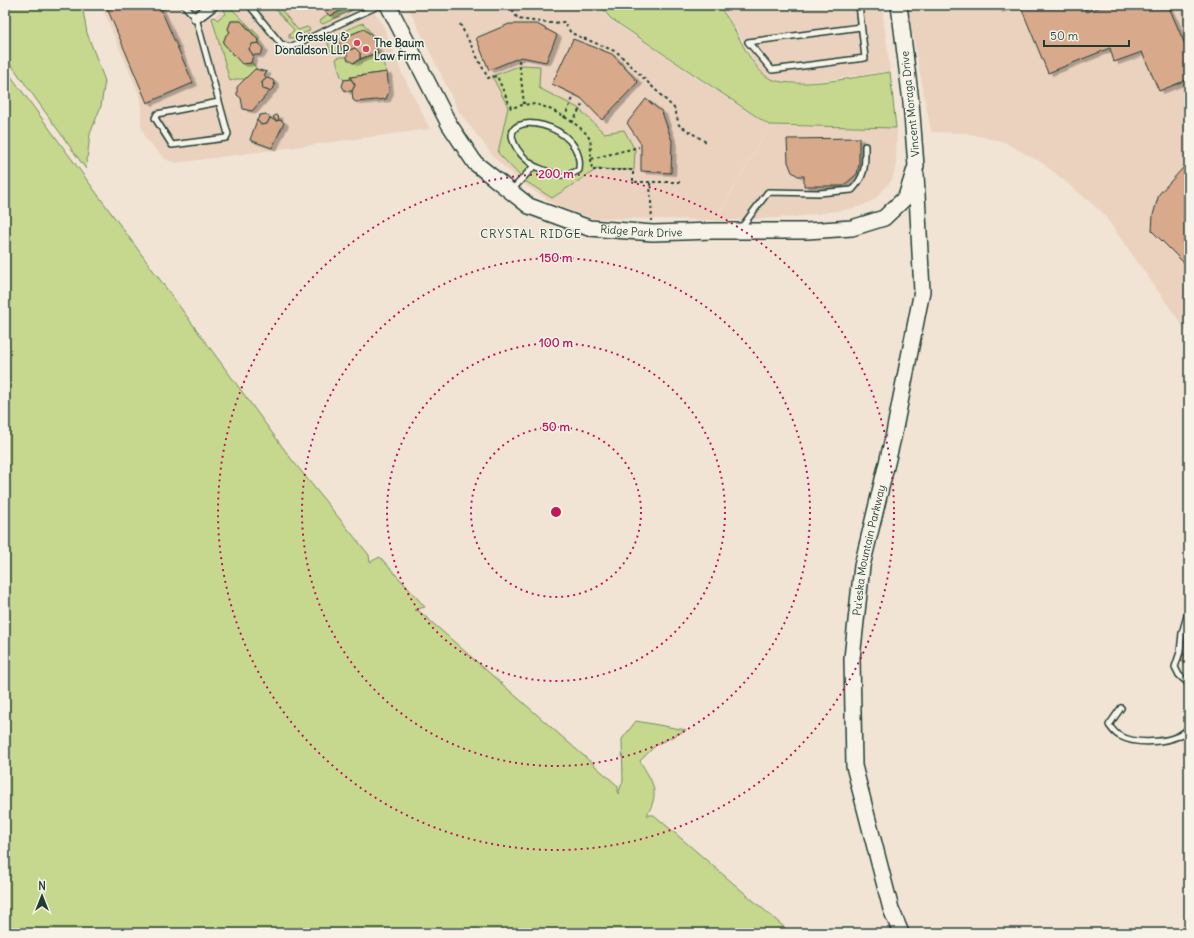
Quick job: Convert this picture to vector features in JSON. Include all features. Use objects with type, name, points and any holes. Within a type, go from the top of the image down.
[{"type":"street","points":[[196,18],[213,5]]},
{"type":"street","name":"Ridge Park Drive","points":[[388,5],[449,124],[475,163],[529,206],[589,228],[653,233],[807,231],[852,228],[884,218]]},
{"type":"street","name":"Vincent Moraga Drive","points":[[884,218],[906,197],[916,166],[912,102],[899,5]]},
{"type":"street","name":"Pu'eska Mountain Parkway","points":[[901,933],[891,909],[854,766],[852,658],[862,566],[893,438],[922,290],[916,166]]},
{"type":"lane","points":[[184,5],[196,18],[228,134],[226,138],[172,145],[155,118],[157,114],[219,102]]},
{"type":"lane","points":[[249,5],[281,44],[286,47],[290,47],[380,5]]},
{"type":"lane","points":[[859,5],[862,27],[865,58],[772,70],[748,42],[862,27]]},
{"type":"lane","points":[[527,123],[540,123],[562,134],[574,148],[580,159],[579,170],[569,176],[552,174],[534,166],[519,152],[513,142],[512,134],[516,127],[527,123]]},
{"type":"lane","points":[[740,231],[768,192],[819,193],[852,190],[861,180],[865,165],[865,146]]},
{"type":"lane","points":[[511,192],[534,166]]},
{"type":"lane","points":[[1189,609],[1182,633],[1180,652],[1175,667],[1179,674],[1189,684]]},
{"type":"lane","points":[[1120,708],[1109,725],[1119,736],[1131,740],[1170,740],[1180,736],[1189,727]]},
{"type":"path","points":[[509,5],[518,19],[550,23],[564,22],[571,33],[617,52],[675,109],[679,125],[706,142]]},
{"type":"path","points":[[460,24],[488,78],[497,76],[511,108],[524,104],[538,105],[552,109],[590,138],[592,170],[633,170],[633,182],[682,182]]},
{"type":"path","points":[[519,60],[524,104]]},
{"type":"path","points":[[564,118],[574,96]]},
{"type":"path","points":[[572,123],[583,102]]},
{"type":"path","points":[[591,159],[639,147]]},
{"type":"path","points":[[650,183],[653,233]]},
{"type":"shaded area","points":[[101,5],[204,5],[212,18],[228,5],[370,5],[383,25],[403,75],[430,129],[176,163],[165,159],[145,138],[141,125],[141,99]]},
{"type":"shaded area","points":[[407,5],[599,5],[609,19],[769,126],[715,220],[592,218],[557,206],[520,182],[494,157],[459,112]]},
{"type":"shaded area","points":[[718,5],[882,5],[890,71],[811,82],[784,82],[770,79],[757,67],[736,29],[725,12]]},
{"type":"shaded area","points":[[907,5],[1189,5],[1189,335],[1102,212],[1044,164],[1004,142],[966,133],[931,132]]},
{"type":"shaded area","points":[[769,126],[897,128],[896,165],[892,180],[875,199],[862,206],[796,217],[715,221]]},
{"type":"green space","points":[[5,5],[82,5],[87,33],[105,81],[101,106],[90,134],[86,169],[5,56]]},
{"type":"green space","points":[[228,5],[261,38],[259,41],[241,21],[231,21],[228,29],[230,32],[226,35],[223,43],[242,63],[251,63],[251,61],[257,69],[255,69],[245,79],[230,81],[212,18],[214,17],[217,20],[226,13],[223,9]]},
{"type":"green space","points":[[272,5],[277,5],[298,30],[307,27],[310,29],[309,31],[293,38],[289,38],[289,35],[294,30]]},
{"type":"green space","points":[[352,5],[354,9],[323,24],[321,23],[320,21],[328,14],[330,16]]},
{"type":"green space","points":[[600,5],[717,5],[729,20],[751,60],[758,69],[769,78],[782,82],[812,83],[890,72],[896,128],[769,125],[610,18]]},
{"type":"green space","points":[[363,23],[371,35],[364,29],[338,40],[343,52],[330,51],[327,39]]},
{"type":"green space","points":[[378,52],[387,72],[351,77],[351,79],[344,80],[341,77],[336,59],[339,57],[347,57],[353,63]]},
{"type":"green space","points":[[522,65],[540,66],[539,88],[578,108],[604,133],[624,130],[635,150],[634,170],[597,169],[552,198],[525,181],[498,153],[508,107],[492,76]]},
{"type":"green space","points":[[5,68],[292,460],[369,555],[370,562],[380,557],[425,607],[414,610],[419,611],[618,786],[618,794],[623,781],[622,739],[636,721],[686,730],[656,745],[640,761],[651,781],[654,793],[654,799],[647,815],[654,815],[791,933],[5,933]]},
{"type":"building","points":[[115,5],[159,5],[193,83],[147,103],[107,8]]},
{"type":"building","points":[[327,5],[352,5],[330,16],[320,7],[322,6],[323,8],[326,8]]},
{"type":"building","points":[[996,5],[1010,5],[998,10]]},
{"type":"building","points":[[1020,5],[1083,5],[1086,12],[1106,5],[1168,5],[1189,54],[1189,79],[1159,91],[1142,52],[1114,62],[1110,48],[1048,73]]},
{"type":"building","points":[[231,21],[241,21],[259,41],[259,43],[252,44],[249,49],[253,55],[251,63],[242,64],[223,43],[226,35],[230,32],[228,29]]},
{"type":"building","points":[[509,24],[537,24],[557,35],[546,62],[521,57],[489,70],[476,38]]},
{"type":"building","points":[[364,29],[371,35],[378,52],[360,59],[360,53],[355,48],[347,51],[345,48],[342,50],[338,40]]},
{"type":"building","points":[[573,39],[612,54],[638,82],[602,120],[581,98],[552,84]]},
{"type":"building","points":[[259,43],[263,49],[260,55],[253,55],[249,49],[252,44]]},
{"type":"building","points":[[355,48],[360,53],[360,59],[353,63],[347,59],[347,51]]},
{"type":"building","points":[[255,69],[267,72],[264,75],[267,78],[262,82],[263,89],[270,91],[252,111],[243,109],[241,98],[237,95],[237,87]]},
{"type":"building","points":[[387,72],[389,91],[386,99],[356,102],[353,100],[352,91],[355,85],[350,77]]},
{"type":"building","points":[[267,78],[273,80],[275,86],[270,91],[263,89],[262,82]]},
{"type":"building","points":[[351,79],[355,85],[352,91],[345,91],[342,86],[344,80]]},
{"type":"building","points":[[646,99],[662,112],[672,141],[671,173],[641,171],[641,144],[627,123]]},
{"type":"building","points":[[266,114],[270,118],[267,124],[261,125],[257,120],[260,115]]},
{"type":"building","points":[[276,115],[279,119],[276,121],[273,117]]},
{"type":"building","points":[[270,118],[276,121],[281,120],[284,123],[272,148],[250,140],[257,120],[261,125],[267,124]]},
{"type":"building","points":[[859,138],[859,164],[857,174],[843,186],[804,186],[804,176],[798,176],[792,172],[788,162],[787,139]]},
{"type":"building","points":[[1183,168],[1189,174],[1189,263],[1187,266],[1152,231],[1153,215],[1159,194]]},
{"type":"building","points":[[1189,649],[1189,667],[1180,659]]},
{"type":"place","name":"Gressley & Donaldson LLP","points":[[357,43]]},
{"type":"place","name":"The Baum Law Firm","points":[[366,49]]},
{"type":"district","name":"CRYSTAL RIDGE","points":[[531,234]]}]
